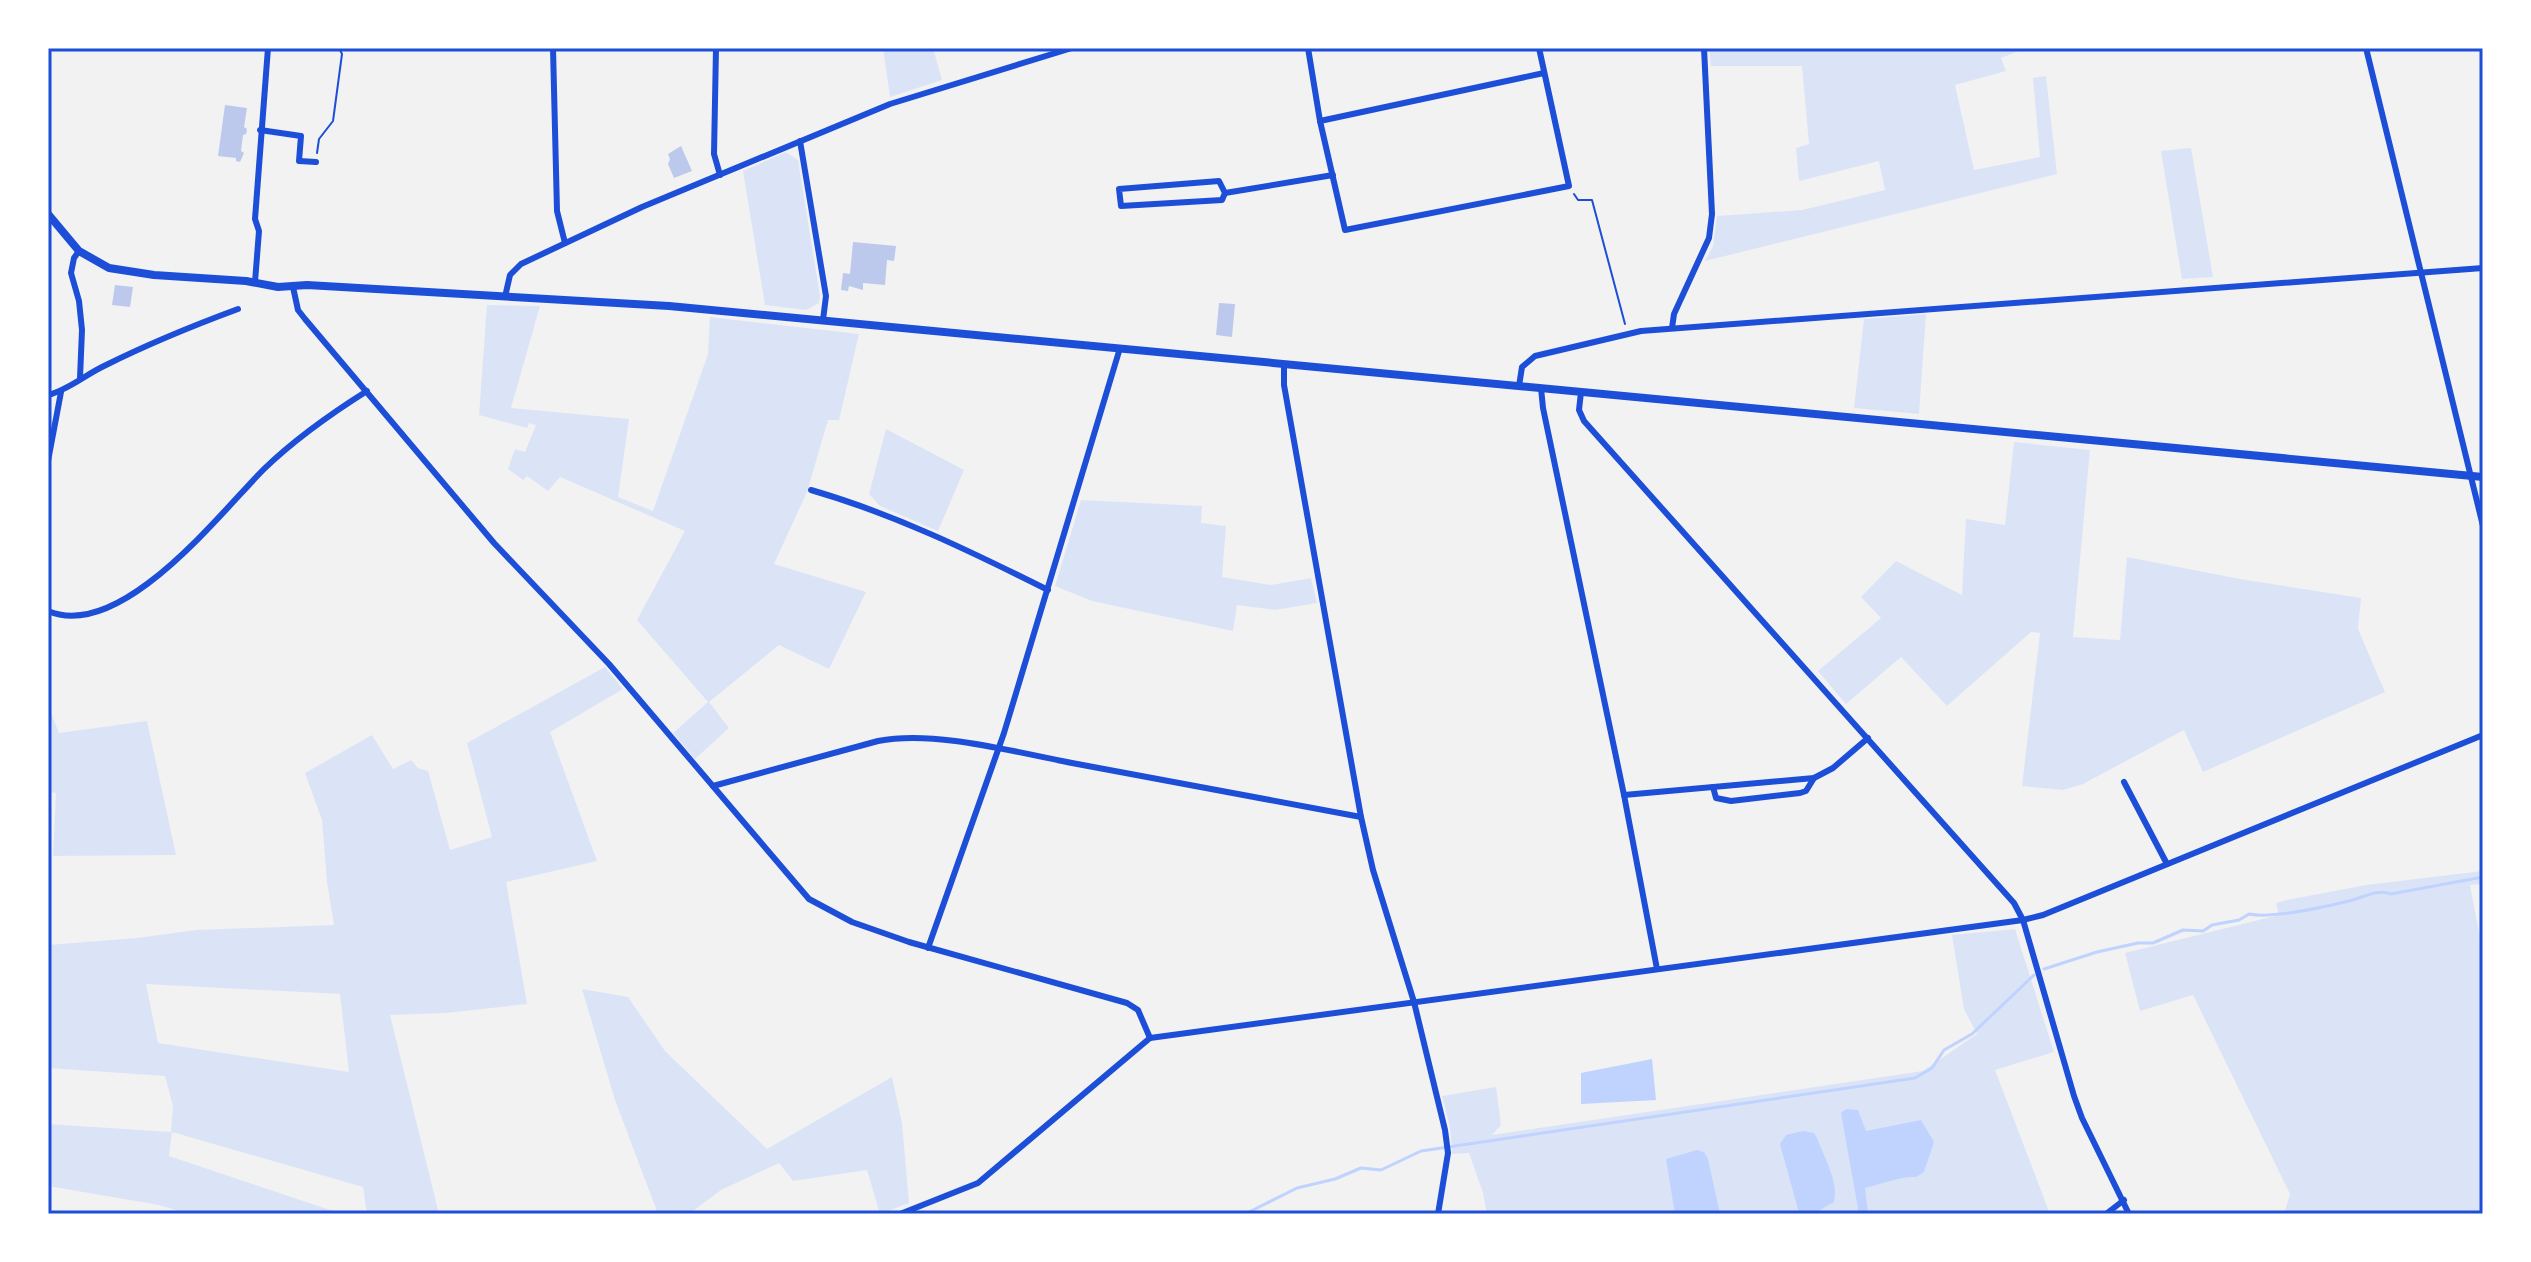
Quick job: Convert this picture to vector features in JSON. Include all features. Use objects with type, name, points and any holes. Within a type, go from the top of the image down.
[{"type":"main road","points":[[48,214],[79,251],[109,268],[125,272],[293,287],[307,285],[669,306],[2483,477]]},
{"type":"street","points":[[255,282],[259,231],[255,219],[268,48]]},
{"type":"street","points":[[553,48],[556,194],[560,230],[565,243]]},
{"type":"street","points":[[716,48],[714,154],[720,175]]},
{"type":"street","points":[[505,297],[514,269],[642,207],[918,94],[1072,48]]},
{"type":"street","points":[[1308,48],[1320,121],[1345,230],[1569,186],[1539,48]]},
{"type":"street","points":[[1672,328],[1674,314],[1709,238],[1712,214],[1704,48]]},
{"type":"street","points":[[2366,48],[2483,526]]},
{"type":"street","points":[[1320,121],[1544,73]]},
{"type":"street","points":[[260,130],[301,136],[299,161],[316,162]]},
{"type":"street","points":[[800,141],[826,296],[823,320]]},
{"type":"street","points":[[1225,193],[1333,175]]},
{"type":"street","points":[[1219,181],[1225,193],[1222,200],[1121,206],[1119,189],[1219,181]]},
{"type":"street","points":[[79,251],[71,273],[79,301],[82,330],[80,378]]},
{"type":"street","points":[[1519,386],[1522,367],[1535,356],[1628,333],[2483,268]]},
{"type":"street","points":[[293,287],[298,310],[494,543],[609,664],[809,899],[852,922],[928,948],[1127,1003],[1138,1010],[1150,1038]]},
{"type":"street","points":[[48,395],[61,392],[80,378],[142,347],[238,309]]},
{"type":"street","points":[[928,948],[998,749],[1120,348]]},
{"type":"street","points":[[1284,364],[1284,385],[1361,817],[1373,870],[1414,1002],[1447,1145],[1438,1214]]},
{"type":"street","points":[[1541,388],[1657,969]]},
{"type":"street","points":[[48,611],[67,616],[92,613],[132,594],[186,554],[280,455],[367,391]]},
{"type":"street","points":[[48,461],[61,392]]},
{"type":"street","points":[[1581,392],[1579,410],[1584,421],[2014,903],[2023,920],[2078,1107],[2129,1214]]},
{"type":"street","points":[[811,490],[894,517],[1048,590]]},
{"type":"street","points":[[900,1214],[978,1183],[1150,1038],[2023,920],[2043,915],[2483,735]]},
{"type":"street","points":[[713,786],[898,737],[998,749],[1361,817]]},
{"type":"street","points":[[1624,795],[1814,778],[1833,768],[1868,738]]},
{"type":"street","points":[[1713,787],[1716,798],[1731,801],[1800,793],[1806,791],[1814,778]]},
{"type":"street","points":[[2124,782],[2167,864]]},
{"type":"street","points":[[2106,1214],[2124,1200]]},
{"type":"path","points":[[316,162],[319,139],[333,121],[342,54],[339,48]]},
{"type":"path","points":[[301,136],[319,139]]},
{"type":"path","points":[[1569,186],[1578,200],[1592,200],[1628,333]]},
{"type":"shaded area","points":[[883,48],[933,48],[942,80],[890,97]]},
{"type":"shaded area","points":[[1709,48],[2026,48],[2001,58],[2006,71],[1955,85],[1974,170],[2040,157],[2033,78],[2046,76],[2057,174],[1705,261],[1713,246],[1717,216],[1802,210],[1885,190],[1879,161],[1799,181],[1796,148],[1809,144],[1802,66],[1711,66]]},
{"type":"shaded area","points":[[2191,148],[2213,277],[2182,279],[2161,151]]},
{"type":"shaded area","points":[[786,152],[798,160],[820,296],[819,303],[806,310],[765,305],[743,171]]},
{"type":"shaded area","points":[[487,305],[540,306],[511,408],[629,419],[618,497],[653,511],[708,354],[710,317],[859,334],[839,420],[828,420],[807,492],[774,564],[866,592],[829,669],[779,645],[709,702],[729,728],[695,759],[673,733],[708,702],[637,620],[685,531],[560,477],[548,491],[527,476],[523,480],[508,469],[515,449],[525,452],[536,425],[529,423],[527,428],[479,415]]},
{"type":"shaded area","points":[[1926,314],[1919,414],[1854,408],[1864,319]]},
{"type":"shaded area","points":[[886,429],[964,470],[938,531],[880,506],[869,494]]},
{"type":"shaded area","points":[[2014,442],[2090,450],[2073,637],[2120,640],[2127,557],[2361,598],[2358,629],[2385,692],[2203,772],[2184,730],[2083,784],[2063,790],[2022,786],[2040,633],[2031,632],[1947,706],[1901,657],[1846,704],[1818,671],[1881,618],[1861,597],[1896,561],[1962,595],[1966,519],[2005,525]]},
{"type":"shaded area","points":[[1081,500],[1202,506],[1201,523],[1226,526],[1222,577],[1271,585],[1311,578],[1317,603],[1275,610],[1237,605],[1233,631],[1092,601],[1055,586]]},
{"type":"shaded area","points":[[605,667],[623,689],[550,732],[597,861],[506,882],[527,1004],[446,1013],[390,1015],[439,1214],[367,1214],[363,1187],[172,1132],[169,1156],[342,1214],[188,1214],[159,1205],[48,1186],[48,1124],[171,1132],[173,1106],[165,1076],[48,1068],[48,945],[196,930],[334,925],[322,820],[305,773],[372,735],[393,769],[411,760],[418,768],[428,771],[450,850],[492,837],[467,743]],"holes":[[[146,984],[340,994],[349,1072],[158,1043]]]},
{"type":"shaded area","points":[[48,705],[59,733],[147,721],[176,855],[53,856],[56,793],[48,792]]},
{"type":"shaded area","points":[[2483,871],[2483,884],[2470,885],[2483,954],[2483,1214],[2284,1214],[2290,1194],[2193,995],[2140,1011],[2125,953],[2279,915],[2276,903],[2287,900],[2366,885]]},
{"type":"shaded area","points":[[2015,929],[2054,1052],[1995,1070],[2050,1214],[1487,1214],[1469,1153],[1452,1154],[1450,1127],[1442,1096],[1496,1087],[1501,1125],[1492,1135],[1923,1071],[1977,1034],[1964,1009],[1952,935]]},
{"type":"shaded area","points":[[582,989],[628,997],[665,1051],[767,1149],[892,1077],[902,1123],[909,1203],[880,1214],[867,1170],[793,1181],[779,1163],[721,1190],[689,1214],[658,1214],[615,1100]]},
{"type":"water","points":[[1652,1059],[1656,1100],[1581,1104],[1581,1073]]},
{"type":"water","points":[[1846,1109],[1858,1110],[1866,1131],[1921,1120],[1934,1142],[1924,1172],[1916,1177],[1865,1188],[1868,1214],[1859,1214],[1841,1113]]},
{"type":"water","points":[[1803,1131],[1814,1133],[1817,1138],[1830,1170],[1835,1194],[1834,1202],[1813,1214],[1799,1213],[1780,1144],[1786,1135]]},
{"type":"water","points":[[1697,1150],[1704,1152],[1708,1159],[1720,1214],[1675,1214],[1666,1159]]},
{"type":"building","points":[[225,105],[247,108],[244,127],[247,129],[241,151],[244,153],[240,162],[236,158],[218,156]]},
{"type":"building","points":[[681,146],[692,171],[674,178],[668,164],[668,154]]},
{"type":"building","points":[[853,242],[896,246],[894,261],[887,260],[885,285],[863,283],[863,290],[849,286],[848,291],[841,290],[843,273],[850,274]]},
{"type":"building","points":[[115,285],[133,287],[130,307],[112,305]]},
{"type":"building","points":[[1219,303],[1235,304],[1232,337],[1216,335]]},
{"type":"waterway","points":[[2044,969],[2097,952],[2153,943],[2183,930],[2203,931],[2212,925],[2239,920],[2249,914],[2298,912],[2375,893],[2391,894],[2483,877]]},
{"type":"waterway","points":[[1245,1214],[1297,1188],[1335,1179],[1361,1168],[1381,1170],[1421,1151],[1915,1078],[1932,1068],[1944,1050],[1972,1034],[2034,975]]}]
